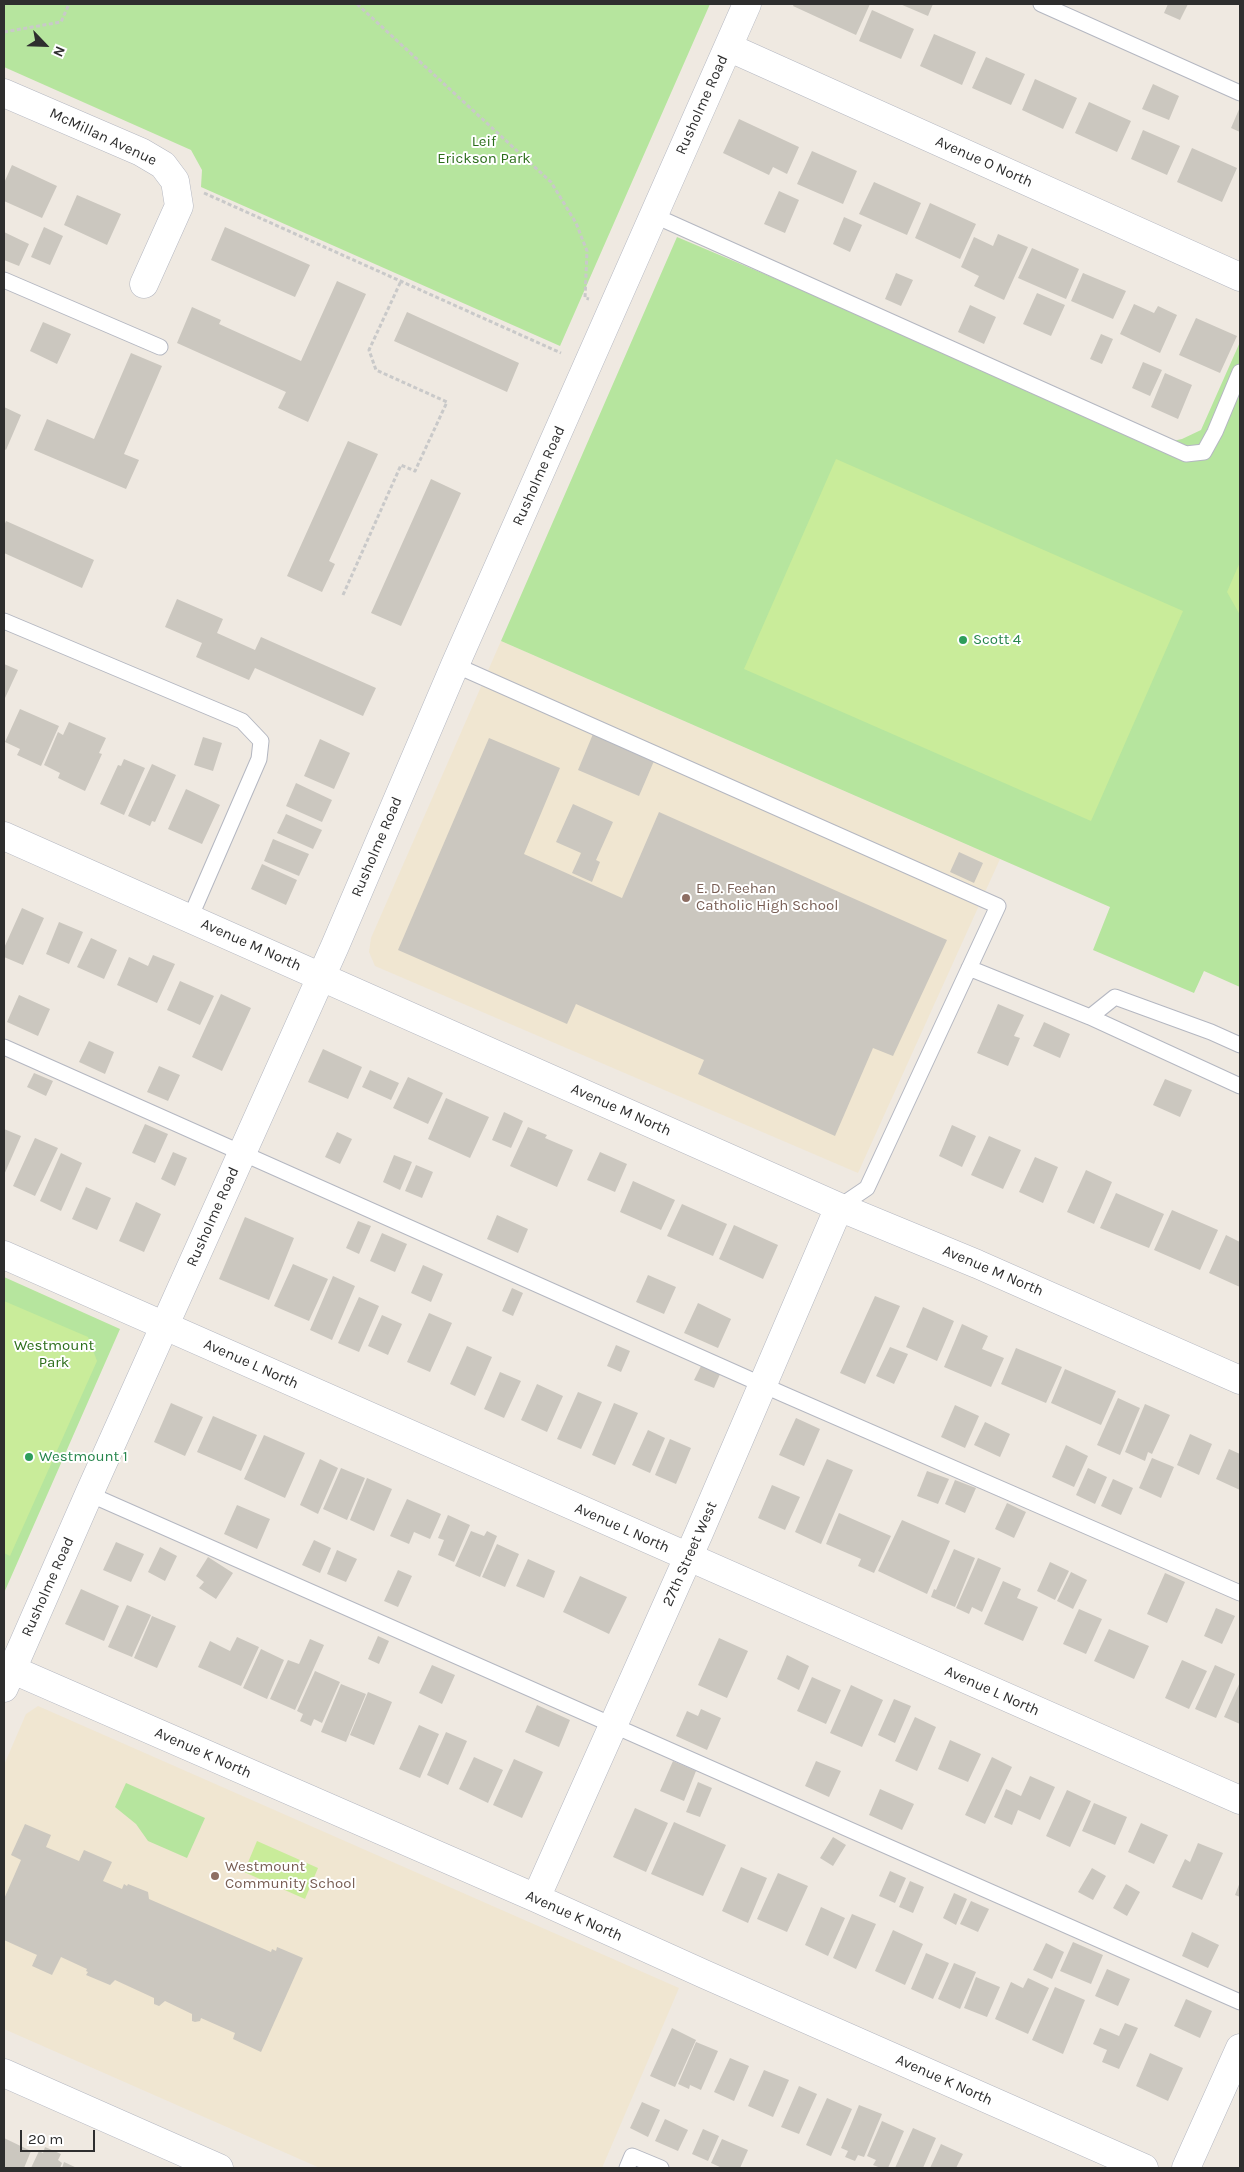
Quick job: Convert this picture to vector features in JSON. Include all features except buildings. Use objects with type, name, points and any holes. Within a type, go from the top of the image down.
[{"type":"street","name":"Rusholme Road","points":[[7,1675],[321,977],[455,665],[748,4]]},
{"type":"street","name":"Avenue O North","points":[[728,47],[1240,277]]},
{"type":"street","name":"McMillan Avenue","points":[[4,92],[141,152],[163,164],[176,182]]},
{"type":"street","points":[[144,284],[179,206],[176,182]]},
{"type":"street","name":"Avenue M North","points":[[4,836],[839,1207],[977,1264],[1240,1380]]},
{"type":"street","name":"27th Street West","points":[[536,1898],[614,1727],[839,1207]]},
{"type":"street","name":"Avenue L North","points":[[4,1255],[1240,1800]]},
{"type":"street","name":"Avenue K North","points":[[7,1675],[536,1898],[1144,2168]]},
{"type":"street","points":[[1186,2168],[1240,2048]]},
{"type":"street","points":[[4,2073],[219,2168]]},
{"type":"lane","points":[[1041,4],[1240,92]]},
{"type":"lane","points":[[653,215],[1186,454],[1204,452],[1215,432],[1240,372]]},
{"type":"lane","points":[[4,280],[160,347]]},
{"type":"lane","points":[[4,621],[242,721],[261,741],[258,760],[190,918]]},
{"type":"lane","points":[[455,665],[998,906],[867,1188],[839,1207]]},
{"type":"lane","points":[[969,968],[1090,1016],[1240,1086]]},
{"type":"lane","points":[[1090,1016],[1115,997],[1211,1032],[1240,1045]]},
{"type":"lane","points":[[4,1047],[763,1386],[1240,1593]]},
{"type":"lane","points":[[89,1494],[1240,2002]]},
{"type":"lane","points":[[627,2168],[632,2156],[661,2168]]},
{"type":"path","points":[[4,32],[61,22],[69,4]]},
{"type":"path","points":[[357,4],[551,182],[576,223],[588,251],[586,298]]},
{"type":"path","points":[[176,182],[561,353]]},
{"type":"path","points":[[343,594],[401,465],[415,471],[448,402],[376,370],[369,350],[401,281]]},
{"type":"shaded area","name":"E. D. Feehan Catholic High School","points":[[501,641],[1000,859],[858,1173],[375,966],[369,952],[371,938]]},
{"type":"shaded area","name":"Westmount Community School","points":[[38,1706],[679,1988],[602,2168],[320,2168],[4,2029],[4,1765],[26,1714]]},
{"type":"green space","name":"Leif Erickson Park","points":[[4,4],[710,4],[560,346],[201,187],[202,170],[191,150],[4,67]]},
{"type":"green space","points":[[677,237],[1164,443],[1182,439],[1201,430],[1240,342],[1240,987],[1204,971],[1194,993],[1093,950],[1110,907],[501,641]]},
{"type":"green space","name":"Scott 4","points":[[836,459],[1183,611],[1091,821],[744,669]]},
{"type":"green space","points":[[1240,562],[1240,615],[1227,592]]},
{"type":"green space","name":"Westmount 1","points":[[4,1277],[120,1329],[4,1593]]},
{"type":"green space","name":"Westmount 1","points":[[4,1301],[88,1337],[97,1361],[10,1556],[4,1553]]},
{"type":"green space","points":[[126,1783],[205,1818],[187,1858],[148,1841],[136,1824],[115,1807]]},
{"type":"green space","points":[[257,1841],[318,1868],[305,1899],[244,1872]]},
{"type":"place","name":"Scott 4","points":[[963,640]]},
{"type":"place","name":"E. D. Feehan Catholic High School","points":[[686,898]]},
{"type":"place","name":"Westmount 1","points":[[29,1457]]},
{"type":"place","name":"Westmount Community School","points":[[215,1876]]},
{"type":"park label","name":"Westmount Park","points":[[54,1354]]}]
